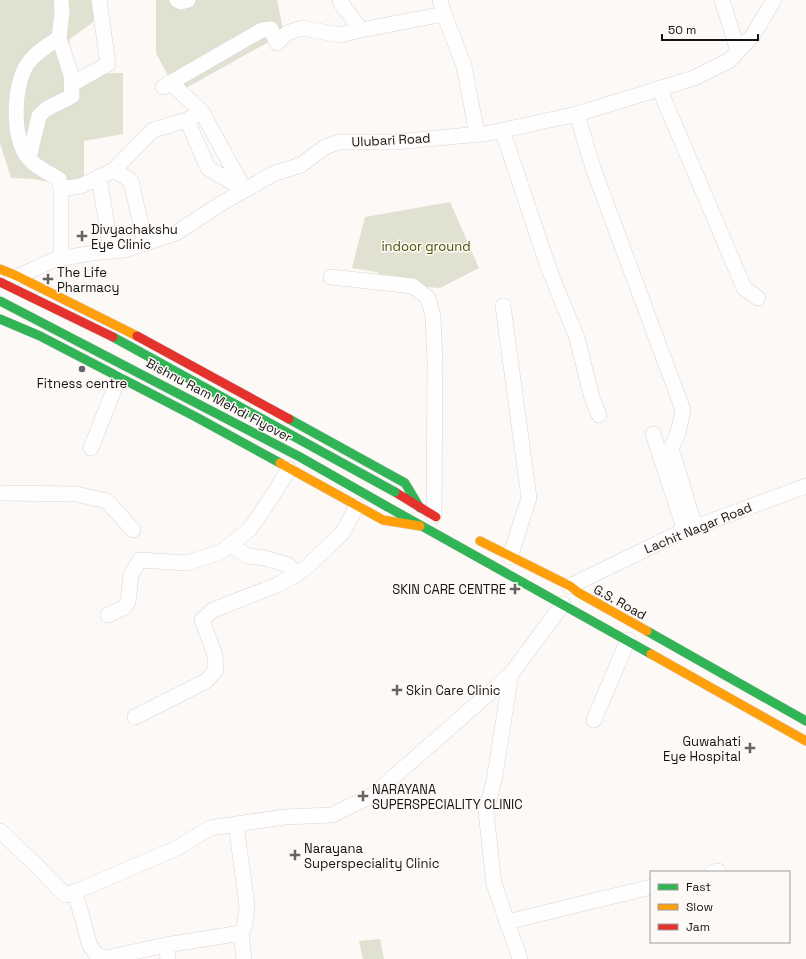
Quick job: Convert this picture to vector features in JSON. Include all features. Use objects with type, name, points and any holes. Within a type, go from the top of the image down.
[{"type":"main road","points":[[0,269],[126,330],[404,483],[420,508],[437,518]]},
{"type":"main road","name":"Bishnu Ram Mehdi Flyover","points":[[0,282],[75,318],[132,348],[395,492],[420,508]]},
{"type":"main road","name":"Bishnu Ram Mehdi Flyover","points":[[0,301],[30,315],[300,457],[423,526]]},
{"type":"main road","points":[[0,319],[40,336],[113,373],[383,520],[423,526],[806,741]]},
{"type":"main road","points":[[113,373],[126,330]]},
{"type":"main road","points":[[135,385],[154,345]]},
{"type":"main road","name":"G.S. Road","points":[[475,538],[570,586],[579,594],[806,721]]},
{"type":"street","points":[[29,158],[40,116],[46,109],[72,96],[71,75],[59,38],[62,13],[61,0]]},
{"type":"street","points":[[72,84],[108,64],[99,0]]},
{"type":"street","points":[[178,0],[181,2],[188,0]]},
{"type":"street","points":[[340,0],[361,30]]},
{"type":"street","points":[[722,0],[738,51]]},
{"type":"street","name":"Ulubari Road","points":[[0,287],[17,276],[54,260],[125,250],[176,233],[222,203],[275,173],[301,165],[325,147],[339,142],[396,142],[502,130],[577,114],[694,78],[730,60],[753,35],[774,0]]},
{"type":"street","points":[[245,190],[202,112],[166,84],[262,30],[271,29],[277,43],[287,33],[302,28],[340,35],[442,7],[464,66],[477,134]]},
{"type":"street","points":[[59,38],[38,52],[28,63],[20,83],[16,114],[20,142],[29,158],[40,168],[59,179],[61,189],[61,259]]},
{"type":"street","points":[[659,88],[744,288],[758,298]]},
{"type":"street","points":[[61,189],[81,186],[114,170],[153,130],[187,120],[202,112]]},
{"type":"street","points":[[577,114],[593,168],[682,410],[678,433],[671,448],[690,529]]},
{"type":"street","points":[[187,120],[208,168],[245,190]]},
{"type":"street","points":[[502,130],[550,272],[577,338],[592,398],[599,415]]},
{"type":"street","points":[[114,170],[131,181],[145,243]]},
{"type":"street","points":[[99,177],[111,251]]},
{"type":"street","points":[[331,277],[413,286],[428,298],[433,316],[435,362],[437,518]]},
{"type":"street","points":[[503,306],[529,498],[510,557]]},
{"type":"street","points":[[91,448],[113,373]]},
{"type":"street","points":[[653,434],[690,529]]},
{"type":"street","points":[[108,615],[123,608],[128,602],[131,575],[140,560],[187,563],[221,552],[230,546],[250,529],[272,498],[289,469]]},
{"type":"street","name":"Lachit Nagar Road","points":[[570,586],[690,529],[806,486]]},
{"type":"street","points":[[0,493],[76,494],[107,501],[133,530]]},
{"type":"street","points":[[135,717],[206,681],[216,670],[214,656],[202,620],[213,610],[277,585],[296,575],[309,565],[343,532],[357,506]]},
{"type":"street","points":[[230,546],[248,556],[265,558],[288,565],[296,575]]},
{"type":"street","points":[[0,831],[65,895],[177,848],[210,828],[284,817],[332,815],[373,795],[511,674],[563,604]]},
{"type":"street","points":[[594,720],[628,640]]},
{"type":"street","points":[[511,674],[494,781],[486,812],[494,884],[520,959]]},
{"type":"street","points":[[236,825],[246,905],[245,924],[241,933],[244,959]]},
{"type":"street","points":[[507,922],[650,887]]},
{"type":"street","points":[[74,892],[90,946],[97,955],[105,958],[167,952],[241,933]]},
{"type":"green space","points":[[0,0],[96,0],[96,20],[70,39],[64,71],[71,74],[123,73],[123,134],[84,141],[84,189],[34,179],[11,178],[0,143]]},
{"type":"green space","points":[[156,0],[277,0],[283,29],[276,38],[177,93],[156,53]]},
{"type":"green space","name":"indoor ground","points":[[450,202],[479,268],[440,288],[402,285],[376,272],[352,268],[365,217]]},
{"type":"green space","points":[[380,939],[384,959],[363,959],[359,941]]},
{"type":"traffic: fast","points":[[0,301],[300,457],[386,506]]},
{"type":"traffic: fast","points":[[0,319],[40,336],[196,417],[280,463]]},
{"type":"traffic: fast","points":[[113,337],[395,492]]},
{"type":"traffic: fast","points":[[289,419],[405,483],[420,508]]},
{"type":"traffic: fast","points":[[386,506],[651,654]]},
{"type":"traffic: fast","points":[[647,631],[806,721]]},
{"type":"traffic: slow","points":[[0,269],[137,336]]},
{"type":"traffic: slow","points":[[280,463],[383,520],[420,526]]},
{"type":"traffic: slow","points":[[480,541],[570,586],[579,593],[647,631]]},
{"type":"traffic: slow","points":[[651,654],[806,741]]},
{"type":"traffic: jam","points":[[0,282],[113,337]]},
{"type":"traffic: jam","points":[[137,336],[289,419]]},
{"type":"traffic: jam","points":[[395,492],[436,517]]},
{"type":"place","name":"Divyachakshu Eye Clinic","points":[[82,236]]},
{"type":"place","name":"The Life Pharmacy","points":[[48,279]]},
{"type":"place","name":"Fitness centre","points":[[82,369]]},
{"type":"place","name":"SKIN CARE CENTRE","points":[[515,589]]},
{"type":"place","name":"Skin Care Clinic","points":[[397,690]]},
{"type":"place","name":"Guwahati Eye Hospital","points":[[750,748]]},
{"type":"place","name":"NARAYANA SUPERSPECIALITY CLINIC","points":[[363,796]]},
{"type":"place","name":"Narayana Superspeciality Clinic","points":[[295,855]]}]
